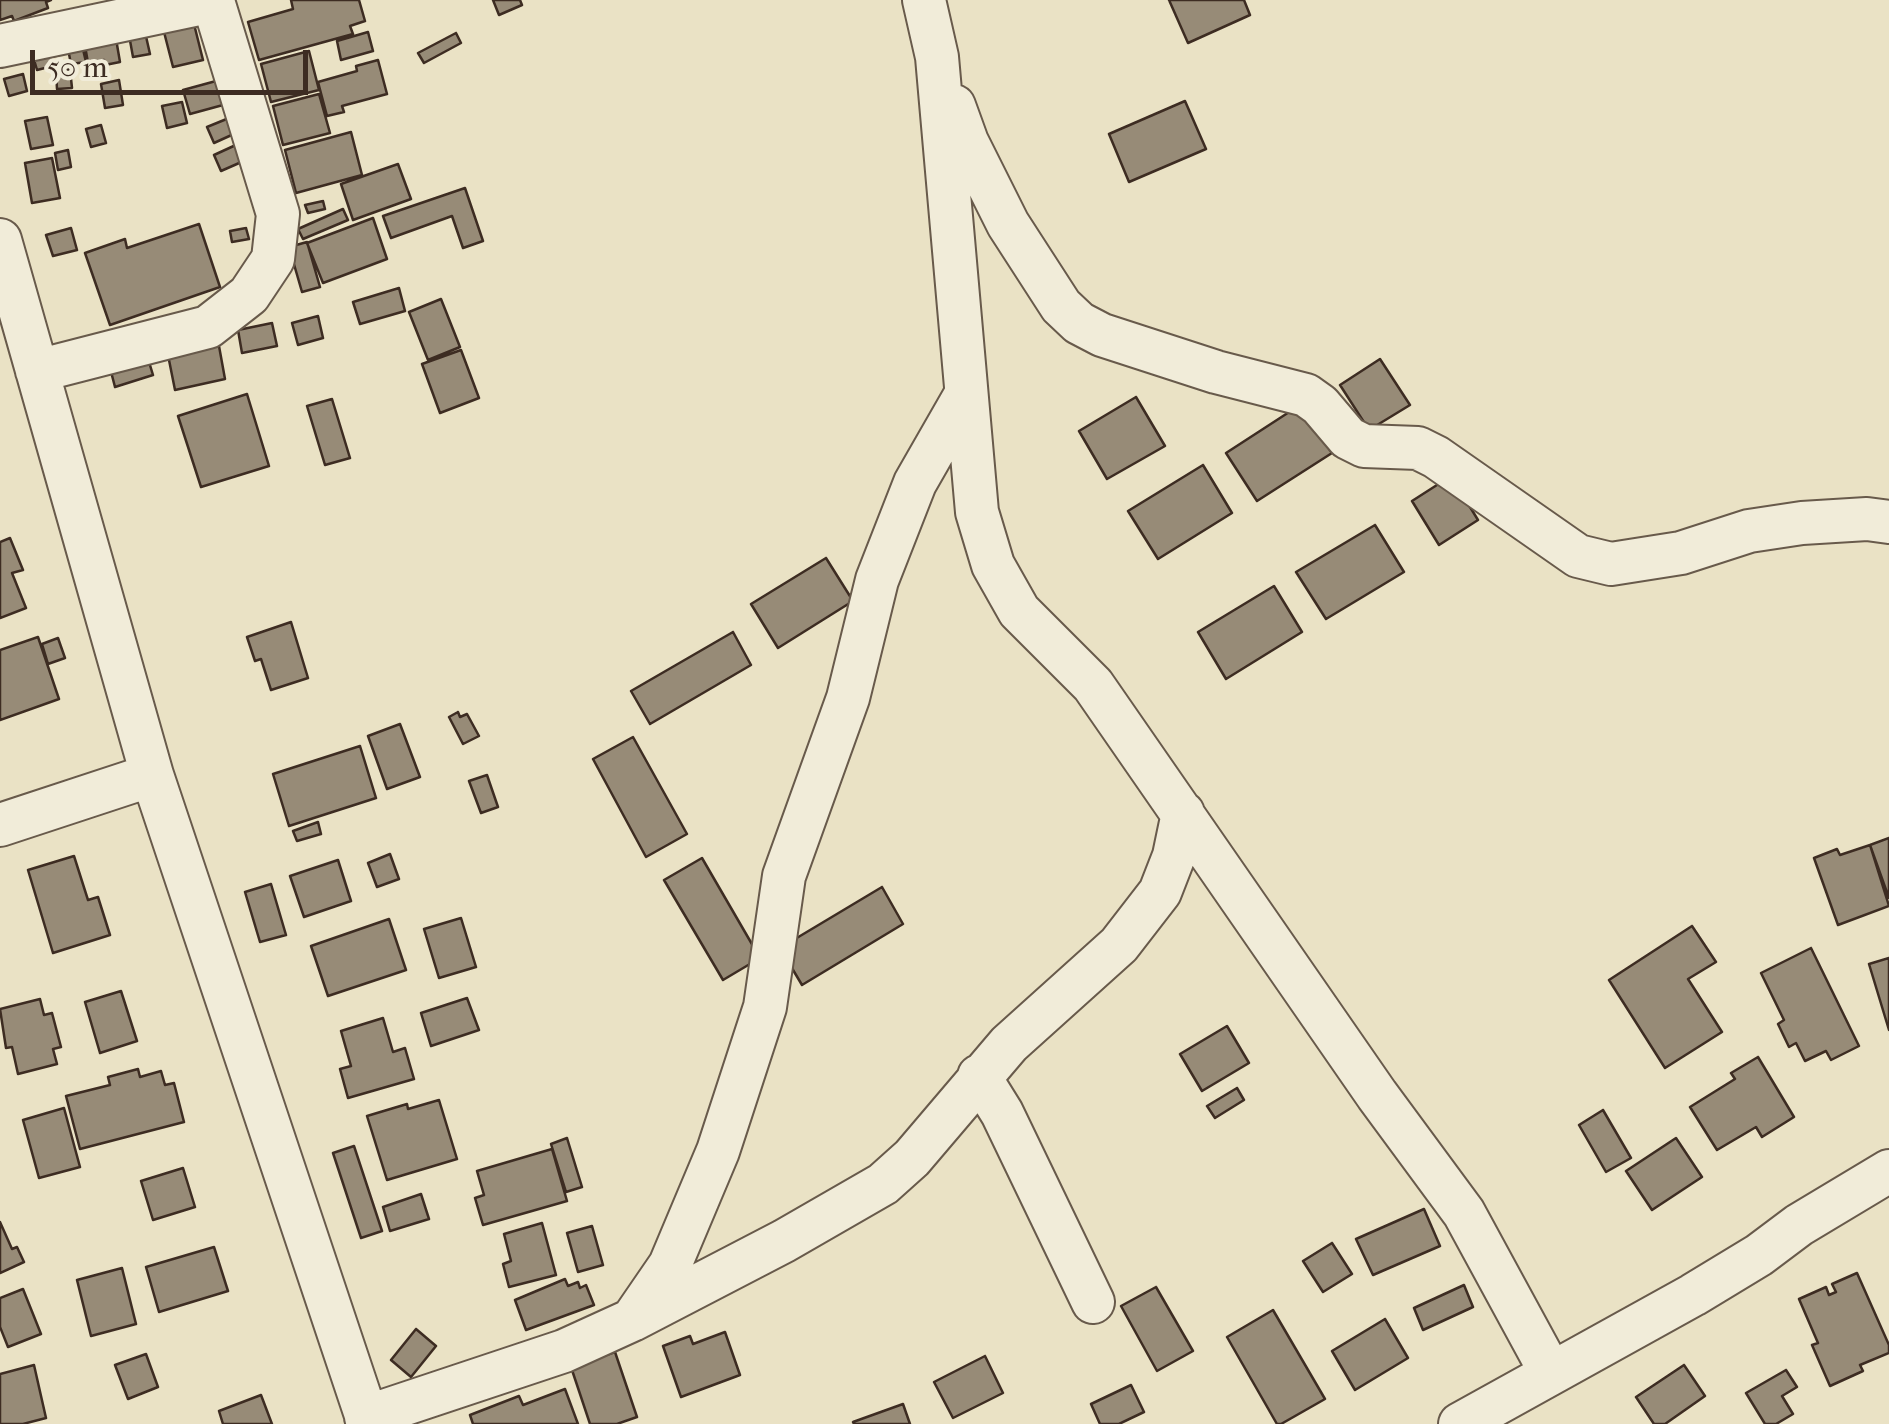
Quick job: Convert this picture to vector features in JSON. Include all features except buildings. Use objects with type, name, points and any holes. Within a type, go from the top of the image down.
[{"type":"street","points":[[924,0],[936,58],[978,512],[993,565],[1019,611],[1093,685],[1376,1095],[1464,1213],[1533,1396]]},
{"type":"street","points":[[0,46],[214,2],[278,214],[273,259],[249,295],[208,327],[37,371]]},
{"type":"street","points":[[936,58],[967,142],[1008,224],[1060,306],[1079,323],[1102,335],[1216,372],[1306,395],[1320,405],[1348,438],[1364,446],[1418,448],[1436,456],[1546,536],[1596,562],[1649,559],[1750,531],[1802,523],[1866,519],[1889,522]]},
{"type":"street","points":[[0,240],[152,775],[368,1421],[564,1351],[632,1320],[883,1184],[912,1158],[1009,1044],[1119,945],[1160,892],[1174,856],[1182,813]]},
{"type":"street","points":[[632,1320],[670,1265],[718,1151],[765,1008],[784,876],[848,698],[877,580],[914,483],[966,394]]},
{"type":"street","points":[[0,825],[152,775]]},
{"type":"street","points":[[980,1076],[1002,1112],[1094,1302]]},
{"type":"street","points":[[1460,1424],[1533,1396],[1889,1171]]}]
